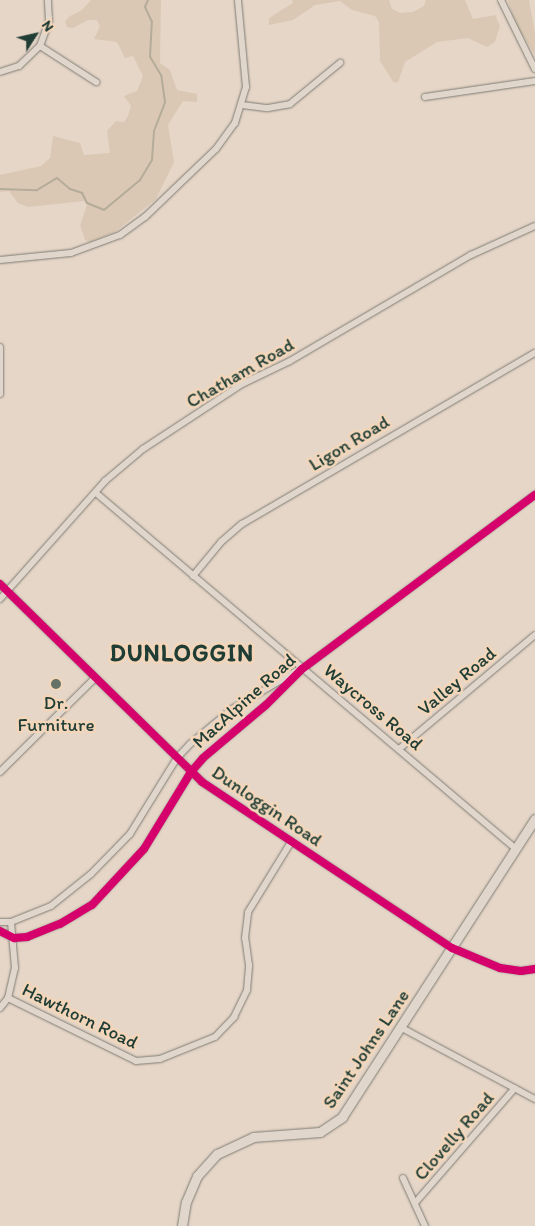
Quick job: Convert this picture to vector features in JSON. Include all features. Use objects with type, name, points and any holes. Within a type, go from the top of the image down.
[{"type":"street","points":[[0,72],[19,66],[40,46],[49,21],[48,0]]},
{"type":"street","points":[[0,260],[71,253],[89,249],[124,233],[145,217],[216,149],[231,129],[242,104],[247,70],[238,0]]},
{"type":"street","points":[[501,0],[535,69]]},
{"type":"street","points":[[40,46],[96,82]]},
{"type":"street","points":[[242,104],[268,108],[290,104],[340,63]]},
{"type":"street","points":[[425,97],[535,81]]},
{"type":"street","name":"Chatham Road","points":[[0,599],[125,462],[221,397],[290,361],[471,255],[535,226]]},
{"type":"street","points":[[0,347],[0,394]]},
{"type":"street","name":"Ligon Road","points":[[193,576],[221,542],[242,524],[535,353]]},
{"type":"street","name":"Waycross Road","points":[[96,493],[516,849]]},
{"type":"street","name":"MacAlpine Road","points":[[14,938],[28,937],[60,924],[106,892],[147,846],[190,772],[302,669],[535,495]]},
{"type":"street","name":"Dunloggin Road","points":[[0,584],[190,772],[291,842],[452,948],[500,968],[520,971],[535,969]]},
{"type":"street","name":"Valley Road","points":[[399,749],[535,636]]},
{"type":"street","name":"MacAlpine Road","points":[[0,922],[11,922],[51,906],[92,874],[132,832],[176,758],[232,709],[302,669]]},
{"type":"street","points":[[0,772],[95,678]]},
{"type":"street","name":"Saint Johns Lane","points":[[182,1226],[186,1202],[197,1176],[217,1154],[253,1137],[308,1135],[335,1124],[356,1099],[535,819]]},
{"type":"street","name":"Hawthorn Road","points":[[8,998],[136,1061],[160,1059],[210,1040],[226,1028],[243,1003],[249,976],[245,938],[248,912],[291,842]]},
{"type":"street","points":[[0,1008],[8,998],[15,968],[14,938],[11,922]]},
{"type":"street","points":[[0,931],[14,938]]},
{"type":"street","points":[[402,1028],[535,1099]]},
{"type":"street","name":"Clovelly Road","points":[[415,1203],[515,1088]]},
{"type":"street","points":[[403,1178],[425,1226]]},
{"type":"shaded area","points":[[91,0],[161,0],[160,63],[170,70],[177,90],[197,94],[197,102],[183,101],[168,125],[174,162],[156,199],[113,233],[90,242],[85,240],[80,225],[87,205],[84,201],[28,207],[18,203],[9,191],[0,192],[0,175],[41,166],[50,158],[53,136],[80,143],[84,155],[110,153],[107,131],[116,121],[124,122],[128,116],[131,106],[124,96],[137,91],[143,76],[133,56],[125,58],[117,42],[94,39],[100,26],[97,20],[88,20],[73,28],[67,27],[65,21],[82,10]]},
{"type":"shaded area","points":[[292,0],[389,0],[392,9],[400,13],[413,12],[424,6],[426,0],[465,0],[473,19],[495,15],[500,26],[495,42],[487,47],[468,38],[437,42],[405,62],[398,82],[394,83],[380,61],[379,22],[375,16],[352,10],[340,1],[315,5],[293,20],[269,25],[269,18],[293,3]]},
{"type":"shaded area","points":[[508,0],[529,0],[535,33],[535,55],[515,23]]},
{"type":"waterway","points":[[0,189],[37,190],[57,178],[70,189],[82,193],[87,203],[104,210],[140,180],[152,160],[154,131],[165,102],[161,75],[150,57],[152,22],[145,7],[148,0]]},
{"type":"cycle path","points":[[0,931],[14,938],[27,937],[60,924],[92,905],[144,849],[191,772],[203,758],[266,705],[302,669],[535,495]]},
{"type":"cycle path","points":[[0,584],[202,782],[452,948],[500,968],[521,971],[535,969]]},
{"type":"place","name":"Dr. Furniture","points":[[56,684]]},
{"type":"district","name":"DUNLOGGIN","points":[[182,653]]}]
